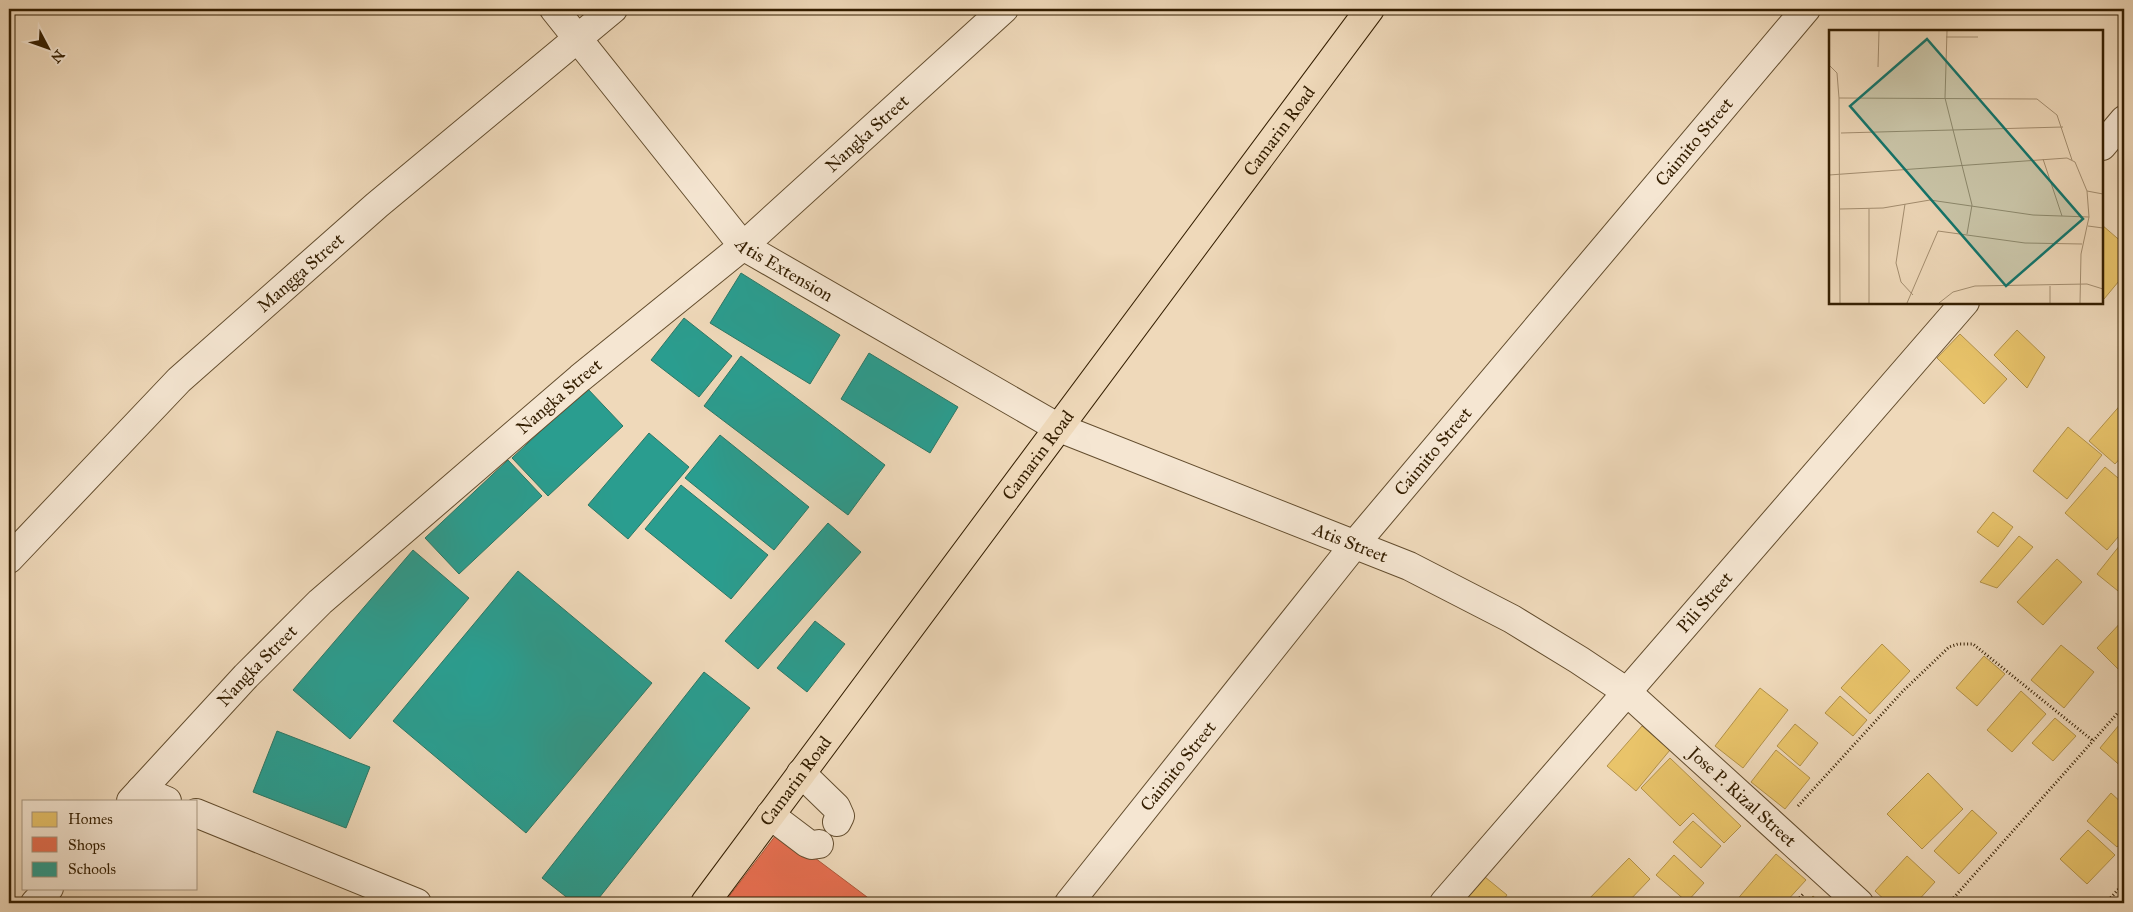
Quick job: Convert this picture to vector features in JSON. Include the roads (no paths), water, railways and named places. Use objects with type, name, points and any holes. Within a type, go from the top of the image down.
[{"type":"main road","name":"Camarin Road","points":[[705,903],[1370,9]]},
{"type":"street","points":[[554,9],[576,40]]},
{"type":"street","name":"Mangga Street","points":[[9,559],[179,380],[378,206],[613,9]]},
{"type":"street","name":"Nangka Street","points":[[136,795],[246,676],[320,602],[580,378],[743,246],[1004,9]]},
{"type":"street","name":"Caimito Street","points":[[1070,903],[1355,544],[1806,9]]},
{"type":"street","name":"Atis Extension","points":[[576,40],[743,246],[1057,428]]},
{"type":"street","points":[[2103,145],[2124,120]]},
{"type":"street","name":"Pili Street","points":[[1444,903],[1964,304]]},
{"type":"street","name":"Atis Street","points":[[1057,428],[1409,566],[1512,619],[1627,692]]},
{"type":"street","name":"Jose P. Rizal Street","points":[[1627,692],[1859,903]]},
{"type":"street","points":[[801,773],[836,807],[840,816],[837,822]]},
{"type":"street","points":[[136,795],[162,800]]},
{"type":"street","points":[[198,814],[417,903]]},
{"type":"street","points":[[770,815],[807,843],[812,845],[819,844]]},
{"type":"street","points":[[35,903],[47,890]]}]
